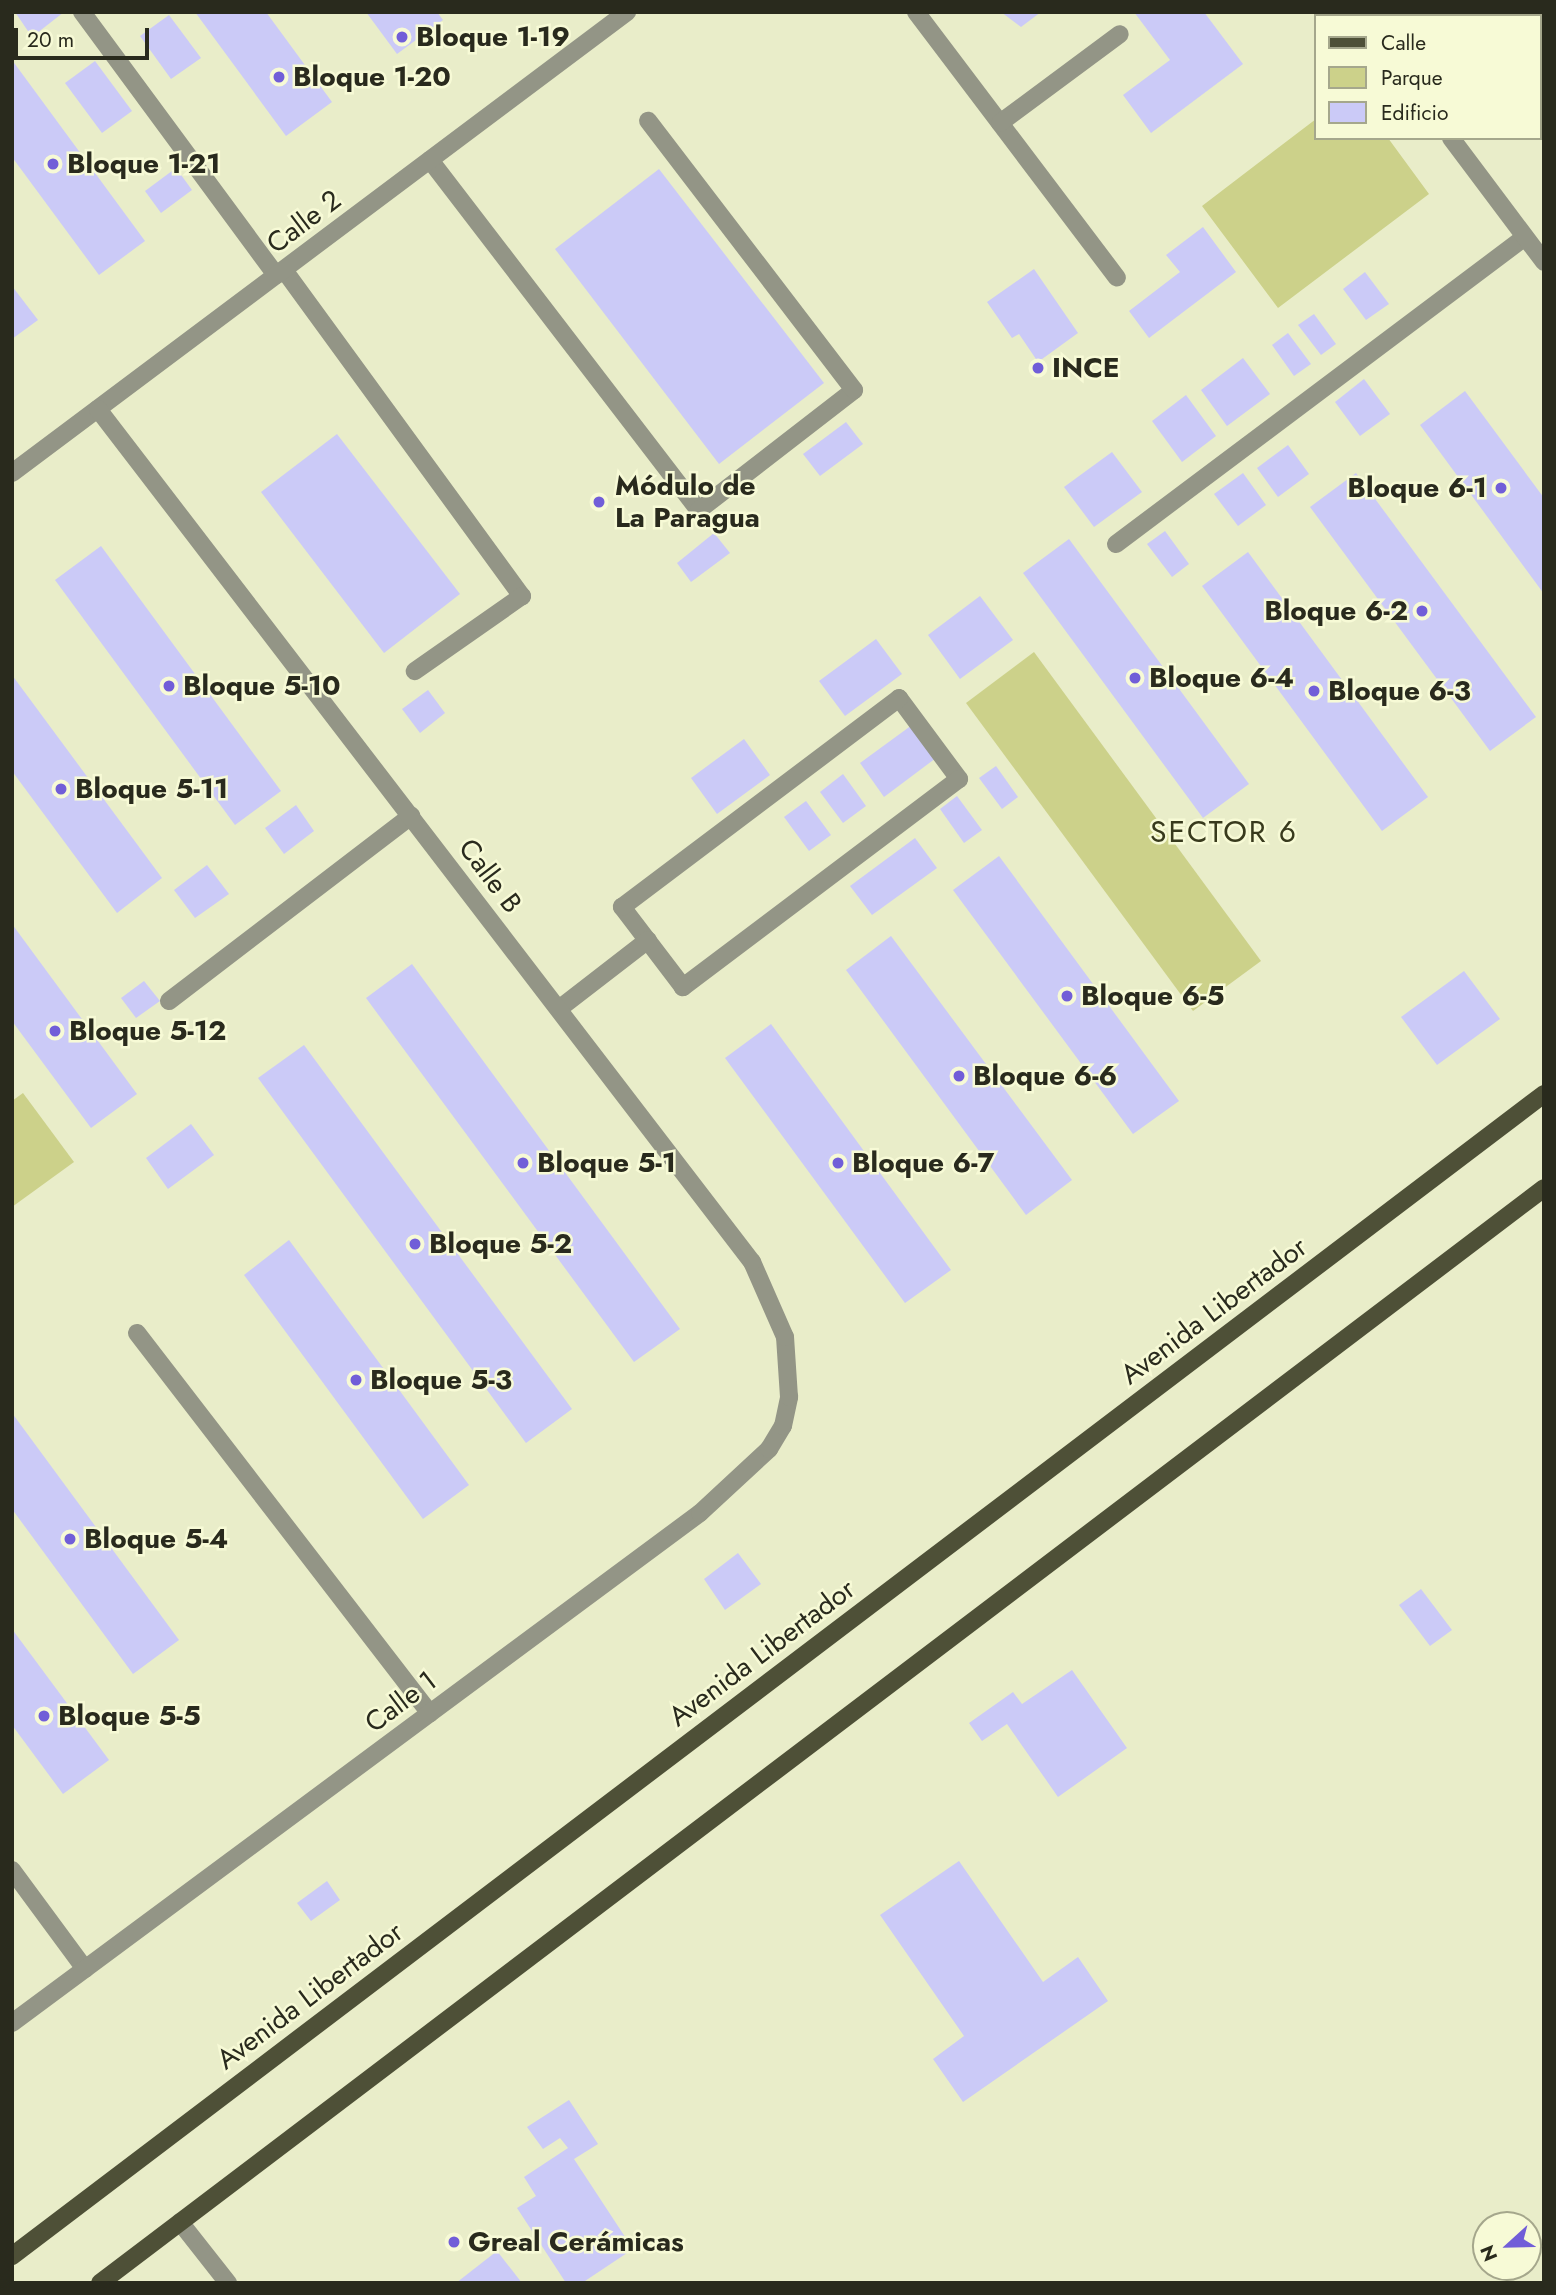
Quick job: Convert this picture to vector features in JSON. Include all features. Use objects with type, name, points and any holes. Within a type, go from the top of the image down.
[{"type":"main road","name":"Avenida Libertador","points":[[12,2256],[1544,1094]]},
{"type":"main road","points":[[100,2283],[1544,1188]]},
{"type":"street","points":[[82,12],[522,596],[415,671]]},
{"type":"street","name":"Calle 2","points":[[12,473],[627,12]]},
{"type":"street","points":[[916,12],[1117,278]]},
{"type":"street","points":[[1000,122],[1120,34]]},
{"type":"street","points":[[430,160],[699,510],[854,390],[648,121]]},
{"type":"street","points":[[1452,140],[1544,262]]},
{"type":"street","points":[[1116,544],[1525,237]]},
{"type":"street","name":"Calle B","points":[[98,409],[560,1008],[752,1262],[785,1337],[789,1397]]},
{"type":"street","points":[[899,698],[959,779],[683,987],[648,940],[622,907],[899,698]]},
{"type":"street","points":[[169,1001],[411,816]]},
{"type":"street","points":[[560,1008],[648,940]]},
{"type":"street","points":[[137,1333],[430,1713]]},
{"type":"street","name":"Calle 1","points":[[12,2023],[430,1713],[754,1466],[783,1426],[789,1397]]},
{"type":"street","points":[[12,1870],[85,1969]]},
{"type":"street","points":[[180,2221],[228,2283]]},
{"type":"green space","points":[[1314,121],[1314,140],[1389,140],[1429,194],[1278,308],[1202,206]]},
{"type":"green space","points":[[1034,652],[1261,961],[1193,1011],[966,703]]},
{"type":"green space","points":[[23,1093],[74,1162],[12,1207],[12,1101]]},
{"type":"building","points":[[15,12],[64,12],[32,37]]},
{"type":"building","name":"Bloque 1-20","points":[[195,12],[266,12],[332,102],[286,136]]},
{"type":"building","name":"Bloque 1-19","points":[[366,12],[437,12],[443,20],[397,54]]},
{"type":"building","points":[[1001,12],[1041,12],[1021,27]]},
{"type":"building","points":[[1134,12],[1204,12],[1243,64],[1151,133],[1123,95],[1170,60]]},
{"type":"building","points":[[169,15],[201,58],[171,79],[140,36]]},
{"type":"building","name":"Bloque 1-21","points":[[12,60],[145,241],[99,275],[12,157]]},
{"type":"building","points":[[95,61],[132,111],[102,133],[65,83]]},
{"type":"building","points":[[176,168],[192,190],[161,213],[145,191]]},
{"type":"building","points":[[659,169],[824,383],[719,464],[555,249]]},
{"type":"building","points":[[1203,227],[1236,272],[1149,338],[1129,311],[1180,272],[1166,255]]},
{"type":"building","points":[[1034,269],[1078,333],[1038,362],[1019,334],[1012,338],[987,302]]},
{"type":"building","points":[[1365,272],[1389,304],[1366,320],[1343,289]]},
{"type":"building","points":[[12,286],[38,320],[12,339]]},
{"type":"building","points":[[1314,314],[1336,344],[1321,355],[1298,325]]},
{"type":"building","points":[[1288,333],[1311,364],[1294,376],[1272,345]]},
{"type":"building","points":[[1243,358],[1270,394],[1227,426],[1201,390]]},
{"type":"building","points":[[1364,379],[1390,414],[1360,436],[1335,402]]},
{"type":"building","name":"Bloque 6-1","points":[[1465,391],[1544,498],[1544,594],[1420,425]]},
{"type":"building","points":[[1186,395],[1216,436],[1182,462],[1152,421]]},
{"type":"building","points":[[846,422],[863,444],[820,476],[803,454]]},
{"type":"building","points":[[337,434],[460,594],[384,653],[261,492]]},
{"type":"building","points":[[1288,445],[1309,474],[1278,497],[1257,468]]},
{"type":"building","points":[[1112,452],[1142,492],[1094,527],[1064,487]]},
{"type":"building","points":[[1243,473],[1266,505],[1238,526],[1214,494]]},
{"type":"building","name":"Bloque 6-2","points":[[1356,473],[1536,717],[1490,751],[1310,507]]},
{"type":"building","points":[[1165,531],[1189,564],[1172,577],[1147,544]]},
{"type":"building","points":[[714,533],[730,553],[691,582],[677,563]]},
{"type":"building","name":"Bloque 6-4","points":[[1069,539],[1249,784],[1203,818],[1023,573]]},
{"type":"building","name":"Bloque 5-10","points":[[101,546],[281,791],[235,825],[55,580]]},
{"type":"building","name":"Bloque 6-3","points":[[1248,552],[1428,797],[1382,831],[1202,586]]},
{"type":"building","points":[[980,596],[1013,640],[960,679],[928,635]]},
{"type":"building","points":[[876,639],[902,674],[845,716],[819,681]]},
{"type":"building","name":"Bloque 5-11","points":[[12,675],[162,878],[117,913],[12,771]]},
{"type":"building","points":[[428,690],[445,713],[420,733],[402,709]]},
{"type":"building","points":[[912,725],[936,758],[884,797],[860,763]]},
{"type":"building","points":[[744,739],[770,775],[717,814],[691,778]]},
{"type":"building","points":[[996,766],[1018,797],[1002,809],[979,778]]},
{"type":"building","points":[[843,774],[866,806],[843,823],[820,792]]},
{"type":"building","points":[[957,796],[982,830],[964,843],[940,809]]},
{"type":"building","points":[[806,801],[831,835],[809,851],[784,817]]},
{"type":"building","points":[[296,805],[314,831],[284,854],[265,828]]},
{"type":"building","points":[[915,838],[937,868],[872,915],[850,886]]},
{"type":"building","name":"Bloque 6-5","points":[[999,856],[1179,1101],[1133,1134],[953,890]]},
{"type":"building","points":[[207,865],[229,894],[195,918],[174,890]]},
{"type":"building","name":"Bloque 5-12","points":[[12,924],[137,1094],[91,1128],[12,1021]]},
{"type":"building","name":"Bloque 6-6","points":[[891,936],[1072,1180],[1026,1215],[846,970]]},
{"type":"building","name":"Bloque 5-1","points":[[412,964],[680,1329],[634,1362],[366,998]]},
{"type":"building","points":[[1464,971],[1500,1019],[1437,1065],[1401,1017]]},
{"type":"building","points":[[144,981],[160,1001],[136,1018],[121,998]]},
{"type":"building","name":"Bloque 6-7","points":[[771,1024],[951,1270],[905,1303],[725,1058]]},
{"type":"building","name":"Bloque 5-2","points":[[304,1045],[572,1409],[526,1443],[258,1078]]},
{"type":"building","points":[[191,1124],[214,1155],[168,1189],[146,1158]]},
{"type":"building","name":"Bloque 5-3","points":[[289,1240],[469,1485],[423,1519],[244,1275]]},
{"type":"building","name":"Bloque 5-4","points":[[12,1413],[179,1640],[133,1674],[12,1509]]},
{"type":"building","points":[[738,1553],[761,1584],[725,1610],[704,1579]]},
{"type":"building","points":[[1421,1589],[1452,1630],[1430,1646],[1399,1605]]},
{"type":"building","name":"Bloque 5-5","points":[[12,1629],[109,1760],[63,1794],[12,1725]]},
{"type":"building","points":[[1072,1670],[1127,1748],[1058,1797],[1007,1724],[982,1741],[969,1723],[1013,1692],[1022,1704]]},
{"type":"building","points":[[959,1861],[1043,1982],[1078,1957],[1108,2001],[963,2102],[933,2059],[964,2036],[880,1915]]},
{"type":"building","points":[[327,1881],[340,1900],[311,1921],[297,1903]]},
{"type":"building","points":[[569,2100],[598,2144],[574,2159],[633,2249],[582,2283],[566,2283],[517,2208],[536,2196],[524,2177],[568,2148],[560,2138],[543,2149],[527,2127]]},
{"type":"building","points":[[497,2251],[522,2283],[456,2283]]},
{"type":"place","name":"Bloque 1-19","points":[[402,37]]},
{"type":"place","name":"Bloque 1-20","points":[[279,77]]},
{"type":"place","name":"Bloque 1-21","points":[[53,164]]},
{"type":"place","name":"INCE","points":[[1038,368]]},
{"type":"place","name":"Bloque 6-1","points":[[1501,488]]},
{"type":"place","name":"Módulo de La Paragua","points":[[599,502]]},
{"type":"place","name":"Bloque 6-2","points":[[1422,611]]},
{"type":"place","name":"Bloque 6-4","points":[[1135,678]]},
{"type":"place","name":"Bloque 5-10","points":[[169,686]]},
{"type":"place","name":"Bloque 6-3","points":[[1314,691]]},
{"type":"place","name":"Bloque 5-11","points":[[61,789]]},
{"type":"place","name":"Bloque 6-5","points":[[1067,996]]},
{"type":"place","name":"Bloque 5-12","points":[[55,1031]]},
{"type":"place","name":"Bloque 6-6","points":[[959,1076]]},
{"type":"place","name":"Bloque 5-1","points":[[523,1163]]},
{"type":"place","name":"Bloque 6-7","points":[[838,1163]]},
{"type":"place","name":"Bloque 5-2","points":[[415,1244]]},
{"type":"place","name":"Bloque 5-3","points":[[356,1380]]},
{"type":"place","name":"Bloque 5-4","points":[[70,1539]]},
{"type":"place","name":"Bloque 5-5","points":[[44,1716]]},
{"type":"place","name":"Greal Cerámicas","points":[[454,2242]]},
{"type":"district","name":"SECTOR 6","points":[[1224,832]]}]
